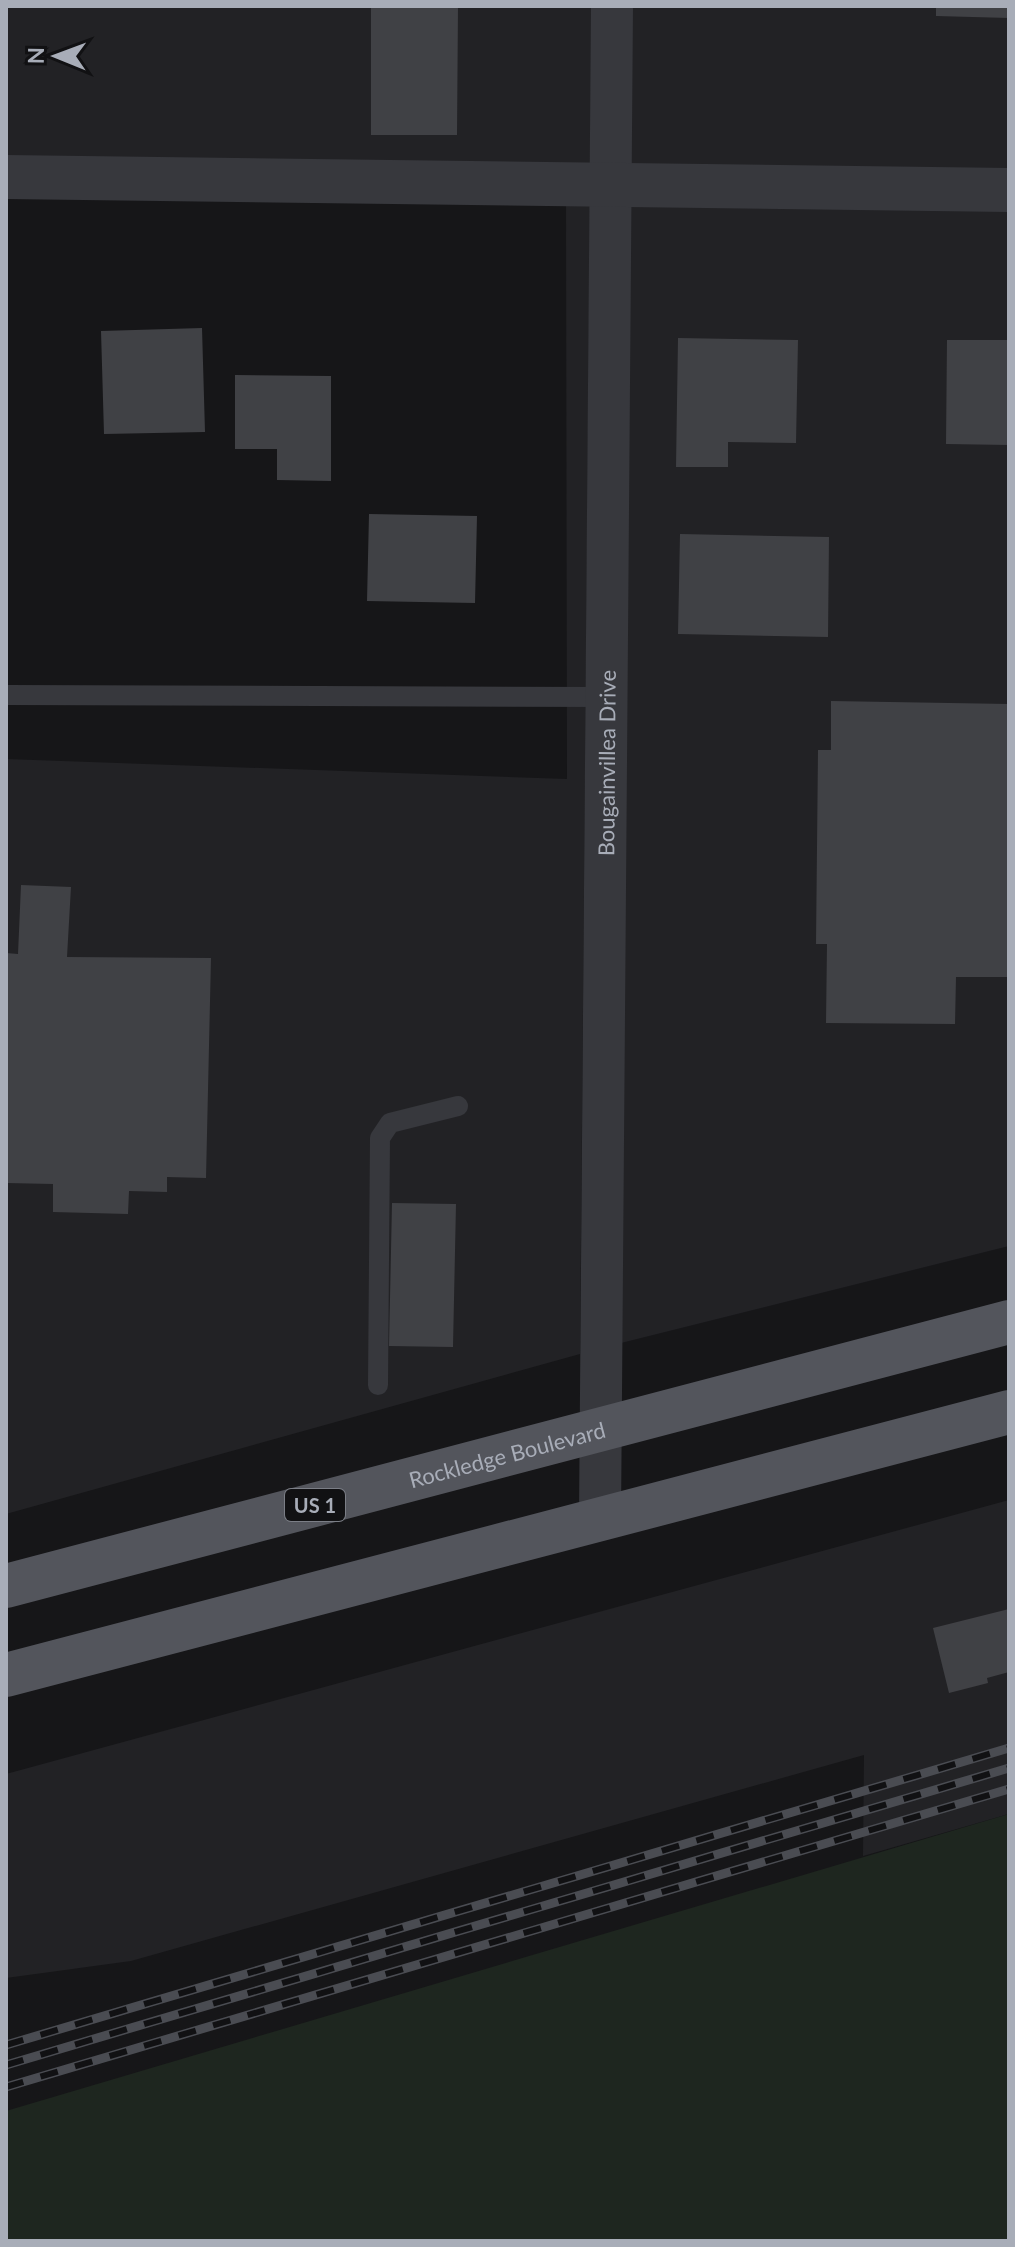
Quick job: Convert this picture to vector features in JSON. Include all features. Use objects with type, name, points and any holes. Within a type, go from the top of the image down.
[{"type":"main road","name":"Rockledge Boulevard","points":[[6,1586],[1009,1322]]},
{"type":"main road","points":[[6,1675],[1009,1412]]},
{"type":"street","name":"Bougainvillea Drive","points":[[600,1519],[612,6]]},
{"type":"street","points":[[6,177],[1009,190]]},
{"type":"lane","points":[[6,695],[606,697]]},
{"type":"lane","points":[[378,1385],[380,1138],[390,1123],[458,1106]]},
{"type":"shaded area","points":[[6,6],[592,6],[590,168],[6,160]]},
{"type":"shaded area","points":[[632,6],[1009,6],[1009,172],[630,169]]},
{"type":"shaded area","points":[[566,203],[590,204],[580,1354],[6,1514],[6,759],[567,779]]},
{"type":"shaded area","points":[[630,204],[1009,207],[1009,1246],[621,1343]]},
{"type":"shaded area","points":[[1009,1500],[1009,1814],[863,1856],[864,1755],[131,1961],[6,1978],[6,1774]]},
{"type":"shaded area","points":[[1009,1814],[1009,2241],[6,2241],[6,2111]]},
{"type":"building","points":[[371,6],[458,6],[457,135],[371,135]]},
{"type":"building","points":[[936,6],[1009,6],[1009,18],[936,16]]},
{"type":"building","points":[[202,328],[205,432],[104,434],[101,331]]},
{"type":"building","points":[[678,338],[798,340],[796,443],[728,442],[728,467],[676,467]]},
{"type":"building","points":[[947,340],[1009,340],[1009,445],[946,444]]},
{"type":"building","points":[[235,375],[331,376],[331,481],[277,480],[277,449],[235,449]]},
{"type":"building","points":[[369,514],[477,516],[475,603],[367,601]]},
{"type":"building","points":[[680,534],[829,537],[828,637],[678,634]]},
{"type":"building","points":[[831,701],[1009,704],[1009,977],[956,977],[955,1024],[826,1023],[827,944],[816,944],[818,750],[831,750]]},
{"type":"building","points":[[21,885],[71,887],[67,957],[211,958],[206,1178],[167,1177],[167,1192],[129,1191],[128,1214],[53,1212],[53,1184],[6,1183],[6,953],[18,954]]},
{"type":"building","points":[[392,1203],[456,1204],[453,1347],[389,1346]]},
{"type":"building","points":[[1009,1609],[1009,1672],[987,1678],[988,1683],[949,1693],[933,1628]]},
{"type":"railway","points":[[6,2045],[1009,1748]]},
{"type":"railway","points":[[6,2065],[1009,1768]]},
{"type":"railway","points":[[6,2087],[1009,1789]]}]
